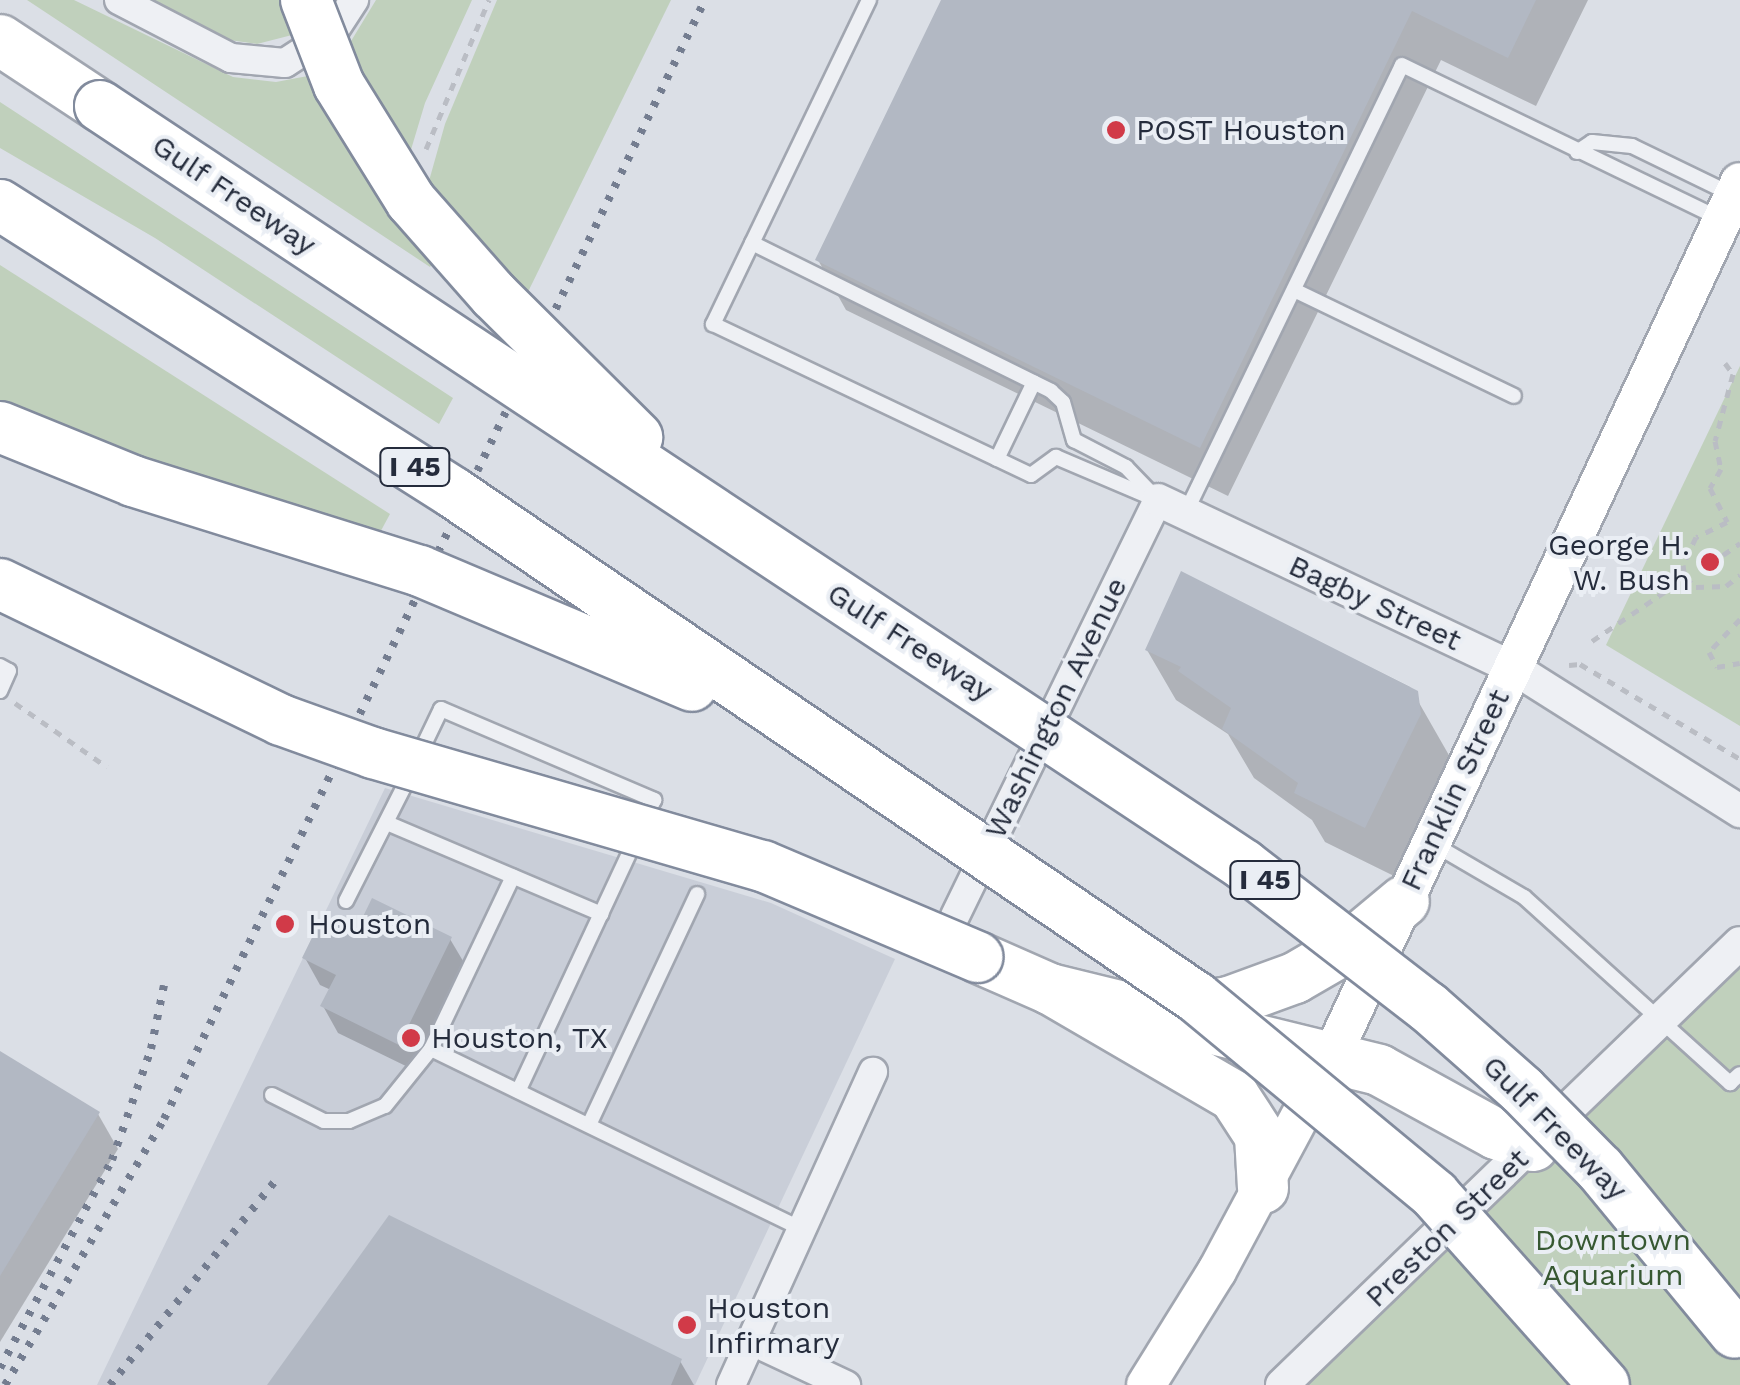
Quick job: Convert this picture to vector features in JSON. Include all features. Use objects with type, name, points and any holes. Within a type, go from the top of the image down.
[{"type":"highway","points":[[306,0],[339,86],[411,201],[494,295],[718,518]]},
{"type":"highway","name":"Gulf Freeway","points":[[0,40],[1180,820],[1428,1007],[1600,1169],[1740,1339]]},
{"type":"highway","name":"I 45","points":[[0,205],[422,472],[819,745],[1196,997],[1293,1071],[1435,1195],[1604,1385]]},
{"type":"highway","points":[[0,427],[133,482],[420,571],[553,622],[819,745]]},
{"type":"highway","points":[[0,584],[280,720],[372,754],[763,866],[966,937],[1234,1096],[1260,1136],[1262,1188]]},
{"type":"highway","points":[[1107,1007],[1171,1011],[1229,1002],[1336,954],[1404,901]]},
{"type":"highway","points":[[1050,989],[1107,1007],[1330,1062],[1380,1070],[1496,1134],[1534,1146]]},
{"type":"main road","name":"Franklin Street","points":[[1146,1385],[1262,1188],[1330,1062],[1732,199]]},
{"type":"street","points":[[118,0],[231,58],[285,63],[334,31],[354,0]]},
{"type":"street","name":"Bagby Street","points":[[1172,507],[1512,667],[1740,811]]},
{"type":"street","name":"Washington Avenue","points":[[966,937],[1172,507]]},
{"type":"street","name":"Preston Street","points":[[1282,1385],[1665,1020],[1740,943]]},
{"type":"street","points":[[731,1385],[873,1072]]},
{"type":"street","points":[[752,1340],[846,1385]]},
{"type":"lane","points":[[869,0],[713,324],[1031,475],[1056,457],[1172,507]]},
{"type":"lane","points":[[1172,507],[1294,290],[1402,65],[1577,152],[1732,199]]},
{"type":"lane","points":[[1577,152],[1592,142],[1632,146],[1732,199]]},
{"type":"lane","points":[[752,243],[1034,382],[1062,402],[1074,440],[1126,467],[1172,507]]},
{"type":"lane","points":[[1294,290],[1514,396]]},
{"type":"lane","points":[[998,459],[1034,382]]},
{"type":"lane","points":[[0,666],[9,671],[0,692]]},
{"type":"lane","points":[[346,901],[441,709],[654,800],[518,1091]]},
{"type":"lane","points":[[387,823],[601,914]]},
{"type":"lane","points":[[1431,843],[1524,896],[1730,1083],[1740,1074]]},
{"type":"lane","points":[[272,1094],[324,1120],[348,1121],[385,1106],[432,1049],[513,876]]},
{"type":"lane","points":[[589,1125],[697,894]]},
{"type":"lane","points":[[432,1049],[802,1229]]},
{"type":"path","points":[[419,166],[489,0]]},
{"type":"path","points":[[1684,578],[1682,564],[1696,537],[1727,522],[1710,488],[1721,469],[1714,442],[1732,374],[1725,363]]},
{"type":"path","points":[[1723,556],[1740,543]]},
{"type":"path","points":[[1684,578],[1711,589],[1740,575]]},
{"type":"path","points":[[1592,641],[1684,578]]},
{"type":"path","points":[[1740,619],[1709,652],[1716,666],[1740,663]]},
{"type":"path","points":[[1512,667],[1580,664],[1740,759]]},
{"type":"path","points":[[0,692],[108,766]]},
{"type":"shaded area","points":[[385,788],[771,903],[895,959],[695,1385],[97,1385]]},
{"type":"green space","points":[[27,0],[74,0],[233,77],[276,82],[313,75],[437,257],[430,267]]},
{"type":"green space","points":[[153,0],[286,0],[292,35],[257,44],[229,40]]},
{"type":"green space","points":[[376,0],[472,0],[425,103],[407,163],[345,51]]},
{"type":"green space","points":[[497,0],[671,0],[526,296],[427,188],[445,124]]},
{"type":"green space","points":[[0,102],[453,398],[439,424],[155,238],[0,148]]},
{"type":"green space","points":[[0,265],[390,514],[377,538],[178,478],[0,406]]},
{"type":"green space","points":[[1740,366],[1740,726],[1606,645]]},
{"type":"green space","name":"Downtown Aquarium","points":[[1740,958],[1740,1385],[1303,1385]]},
{"type":"building","name":"POST Houston","points":[[941,0],[1536,0],[1508,58],[1412,11],[1200,448],[815,260]]},
{"type":"building","points":[[1181,571],[1418,691],[1421,714],[1365,828],[1294,793],[1298,783],[1222,729],[1231,708],[1178,671],[1181,667],[1145,650]]},
{"type":"building","name":"Houston","points":[[372,898],[452,937],[399,1045],[320,1006],[336,975],[302,958],[323,915],[356,931]]},
{"type":"building","points":[[0,1051],[100,1112],[0,1276]]},
{"type":"building","points":[[389,1215],[682,1359],[671,1385],[267,1385]]},
{"type":"railway","points":[[5,1385],[164,1119],[705,0]]},
{"type":"railway","points":[[0,1368],[112,1160],[151,1049],[164,985]]},
{"type":"railway","points":[[110,1385],[277,1179]]},
{"type":"place","name":"POST Houston","points":[[1116,130]]},
{"type":"place","name":"George H. W. Bush","points":[[1710,562]]},
{"type":"place","name":"Houston","points":[[285,924]]},
{"type":"place","name":"Houston, TX","points":[[411,1038]]},
{"type":"place","name":"Houston Infirmary","points":[[687,1325]]}]
